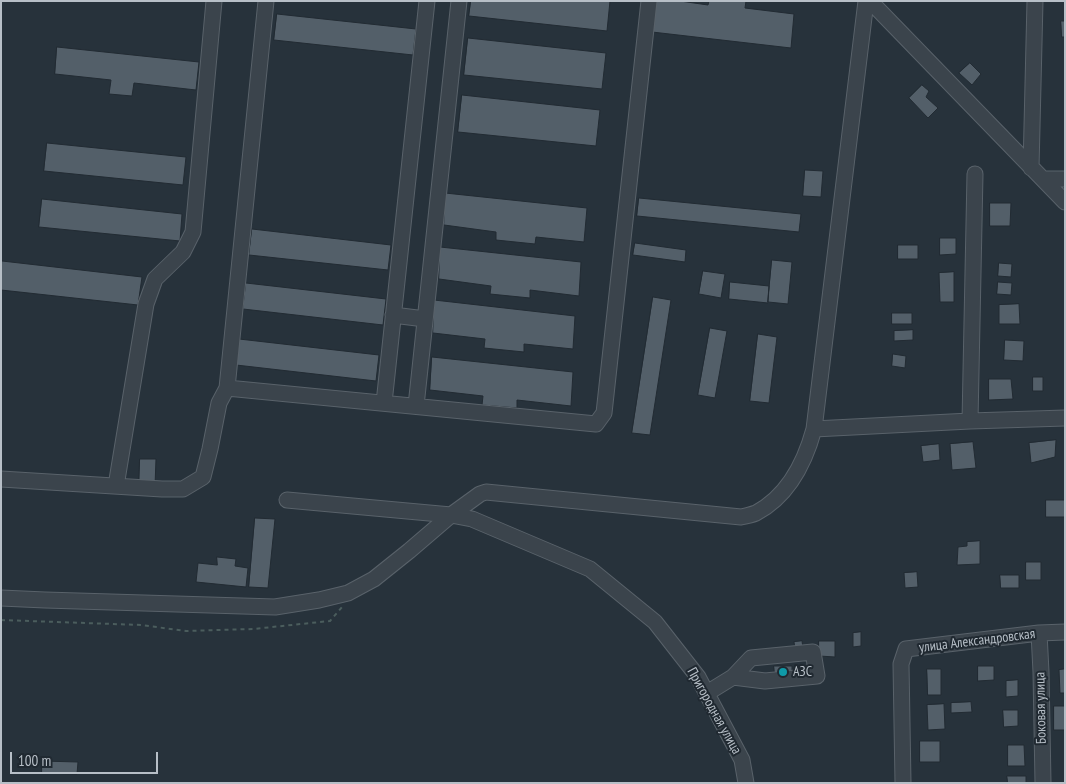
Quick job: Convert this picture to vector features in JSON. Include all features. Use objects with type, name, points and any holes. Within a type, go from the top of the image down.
[{"type":"street","points":[[116,486],[146,304],[155,279],[182,252],[193,232],[214,1]]},
{"type":"street","points":[[1,479],[183,489],[203,477],[220,403],[227,388],[266,1]]},
{"type":"street","points":[[384,403],[426,1]]},
{"type":"street","points":[[416,406],[459,1]]},
{"type":"street","points":[[227,388],[596,424],[604,413],[649,1]]},
{"type":"street","points":[[1,598],[275,606],[348,594],[374,579],[451,515],[480,494],[486,492],[741,517],[755,513],[778,497],[797,472],[810,445],[814,429],[866,1]]},
{"type":"street","points":[[870,1],[1065,202]]},
{"type":"street","points":[[1031,168],[1035,1]]},
{"type":"street","points":[[970,421],[975,174]]},
{"type":"street","points":[[1042,179],[1065,179]]},
{"type":"street","points":[[393,315],[425,319]]},
{"type":"street","points":[[814,429],[1065,418]]},
{"type":"street","name":"Пригородная улица","points":[[287,500],[451,515],[472,519],[590,569],[655,622],[698,676],[742,760],[746,783]]},
{"type":"street","name":"улица Александровская","points":[[903,783],[901,664],[906,649],[1038,633],[1065,632]]},
{"type":"street","name":"Боковая улица","points":[[1038,633],[1041,672],[1043,783]]},
{"type":"street","points":[[707,693],[732,677],[751,658],[813,652],[817,676],[766,681],[732,677]]},
{"type":"path","points":[[1,620],[141,625],[186,631],[252,629],[330,621],[342,607]]},
{"type":"building","points":[[471,1],[610,1],[607,31],[469,16]]},
{"type":"building","points":[[656,1],[680,1],[708,5],[709,1],[746,1],[745,8],[794,14],[791,48],[652,32]]},
{"type":"building","points":[[277,14],[416,29],[413,55],[274,40]]},
{"type":"building","points":[[1061,21],[1065,21],[1065,37],[1062,37]]},
{"type":"building","points":[[468,38],[606,53],[602,89],[464,75]]},
{"type":"building","points":[[57,47],[199,62],[196,90],[134,83],[132,96],[109,94],[111,80],[55,74]]},
{"type":"building","points":[[970,63],[981,74],[972,85],[959,73]]},
{"type":"building","points":[[922,85],[929,91],[926,97],[938,108],[928,118],[909,98]]},
{"type":"building","points":[[462,95],[600,110],[596,146],[458,132]]},
{"type":"building","points":[[47,143],[186,157],[183,185],[44,171]]},
{"type":"building","points":[[805,170],[823,171],[821,197],[803,196]]},
{"type":"building","points":[[445,193],[587,208],[584,242],[536,237],[535,244],[496,240],[496,232],[444,225]]},
{"type":"building","points":[[639,198],[801,214],[799,232],[637,216]]},
{"type":"building","points":[[42,199],[182,214],[180,241],[39,227]]},
{"type":"building","points":[[990,203],[1011,203],[1010,226],[990,226]]},
{"type":"building","points":[[252,229],[391,245],[388,270],[249,255]]},
{"type":"building","points":[[940,238],[956,238],[956,254],[940,255]]},
{"type":"building","points":[[635,243],[686,250],[685,262],[633,255]]},
{"type":"building","points":[[898,245],[918,245],[918,259],[898,259]]},
{"type":"building","points":[[440,247],[581,262],[579,296],[530,290],[530,298],[490,294],[491,286],[439,279]]},
{"type":"building","points":[[772,260],[792,262],[788,304],[768,302]]},
{"type":"building","points":[[2,261],[142,277],[138,305],[1,290]]},
{"type":"building","points":[[999,263],[1012,264],[1011,277],[998,276]]},
{"type":"building","points":[[703,271],[725,274],[721,298],[699,294]]},
{"type":"building","points":[[954,272],[954,302],[940,302],[939,273]]},
{"type":"building","points":[[730,282],[769,286],[768,303],[729,299]]},
{"type":"building","points":[[998,282],[1012,283],[1011,295],[997,294]]},
{"type":"building","points":[[246,283],[386,299],[383,325],[243,309]]},
{"type":"building","points":[[653,297],[671,300],[650,435],[632,433]]},
{"type":"building","points":[[434,300],[575,316],[573,349],[524,344],[524,352],[484,348],[485,339],[433,333]]},
{"type":"building","points":[[1019,304],[1020,324],[999,324],[999,305]]},
{"type":"building","points":[[892,313],[912,313],[912,324],[892,324]]},
{"type":"building","points":[[710,328],[727,331],[715,398],[698,395]]},
{"type":"building","points":[[913,330],[913,340],[894,341],[894,331]]},
{"type":"building","points":[[758,334],[777,337],[769,403],[750,401]]},
{"type":"building","points":[[239,339],[379,355],[376,381],[236,365]]},
{"type":"building","points":[[1005,340],[1024,341],[1023,361],[1004,360]]},
{"type":"building","points":[[893,354],[906,356],[905,368],[892,366]]},
{"type":"building","points":[[432,357],[573,372],[571,406],[517,400],[517,408],[482,405],[483,396],[430,390]]},
{"type":"building","points":[[1033,377],[1043,377],[1043,391],[1033,391]]},
{"type":"building","points":[[989,379],[1011,379],[1013,399],[989,400]]},
{"type":"building","points":[[1056,440],[1055,457],[1031,463],[1029,443]]},
{"type":"building","points":[[973,442],[976,468],[952,470],[950,444]]},
{"type":"building","points":[[939,444],[940,460],[923,462],[921,446]]},
{"type":"building","points":[[140,459],[156,459],[155,486],[139,485]]},
{"type":"building","points":[[1046,500],[1065,500],[1065,517],[1046,517]]},
{"type":"building","points":[[255,518],[275,519],[268,588],[249,587]]},
{"type":"building","points":[[980,541],[980,564],[957,565],[958,547],[967,546],[967,542]]},
{"type":"building","points":[[217,557],[236,559],[235,566],[248,568],[246,587],[196,582],[198,563],[217,565]]},
{"type":"building","points":[[1026,562],[1041,562],[1041,580],[1026,580]]},
{"type":"building","points":[[917,572],[918,587],[905,588],[904,573]]},
{"type":"building","points":[[1000,575],[1019,575],[1019,588],[1001,588]]},
{"type":"building","points":[[861,632],[861,646],[853,647],[853,633]]},
{"type":"building","points":[[802,641],[803,648],[795,649],[794,642]]},
{"type":"building","points":[[819,641],[835,641],[835,657],[819,656]]},
{"type":"building","name":"АЗС","points":[[774,666],[792,666],[792,678],[775,678]]},
{"type":"building","points":[[978,666],[994,666],[994,680],[978,681]]},
{"type":"building","points":[[927,669],[941,669],[941,695],[928,695]]},
{"type":"building","points":[[1065,669],[1065,693],[1060,693],[1059,670]]},
{"type":"building","points":[[1018,680],[1018,696],[1006,697],[1006,681]]},
{"type":"building","points":[[971,702],[972,712],[951,713],[951,703]]},
{"type":"building","points":[[944,704],[945,729],[928,730],[927,705]]},
{"type":"building","points":[[1054,706],[1065,706],[1065,730],[1054,730]]},
{"type":"building","points":[[1003,710],[1018,710],[1018,726],[1004,727]]},
{"type":"building","points":[[920,741],[940,741],[940,762],[920,762]]},
{"type":"building","points":[[1008,745],[1024,745],[1025,766],[1008,766]]},
{"type":"building","points":[[42,761],[78,762],[77,774],[42,773]]},
{"type":"building","points":[[1007,776],[1026,776],[1026,783],[1008,783]]},
{"type":"place","name":"АЗС","points":[[783,672]]}]
